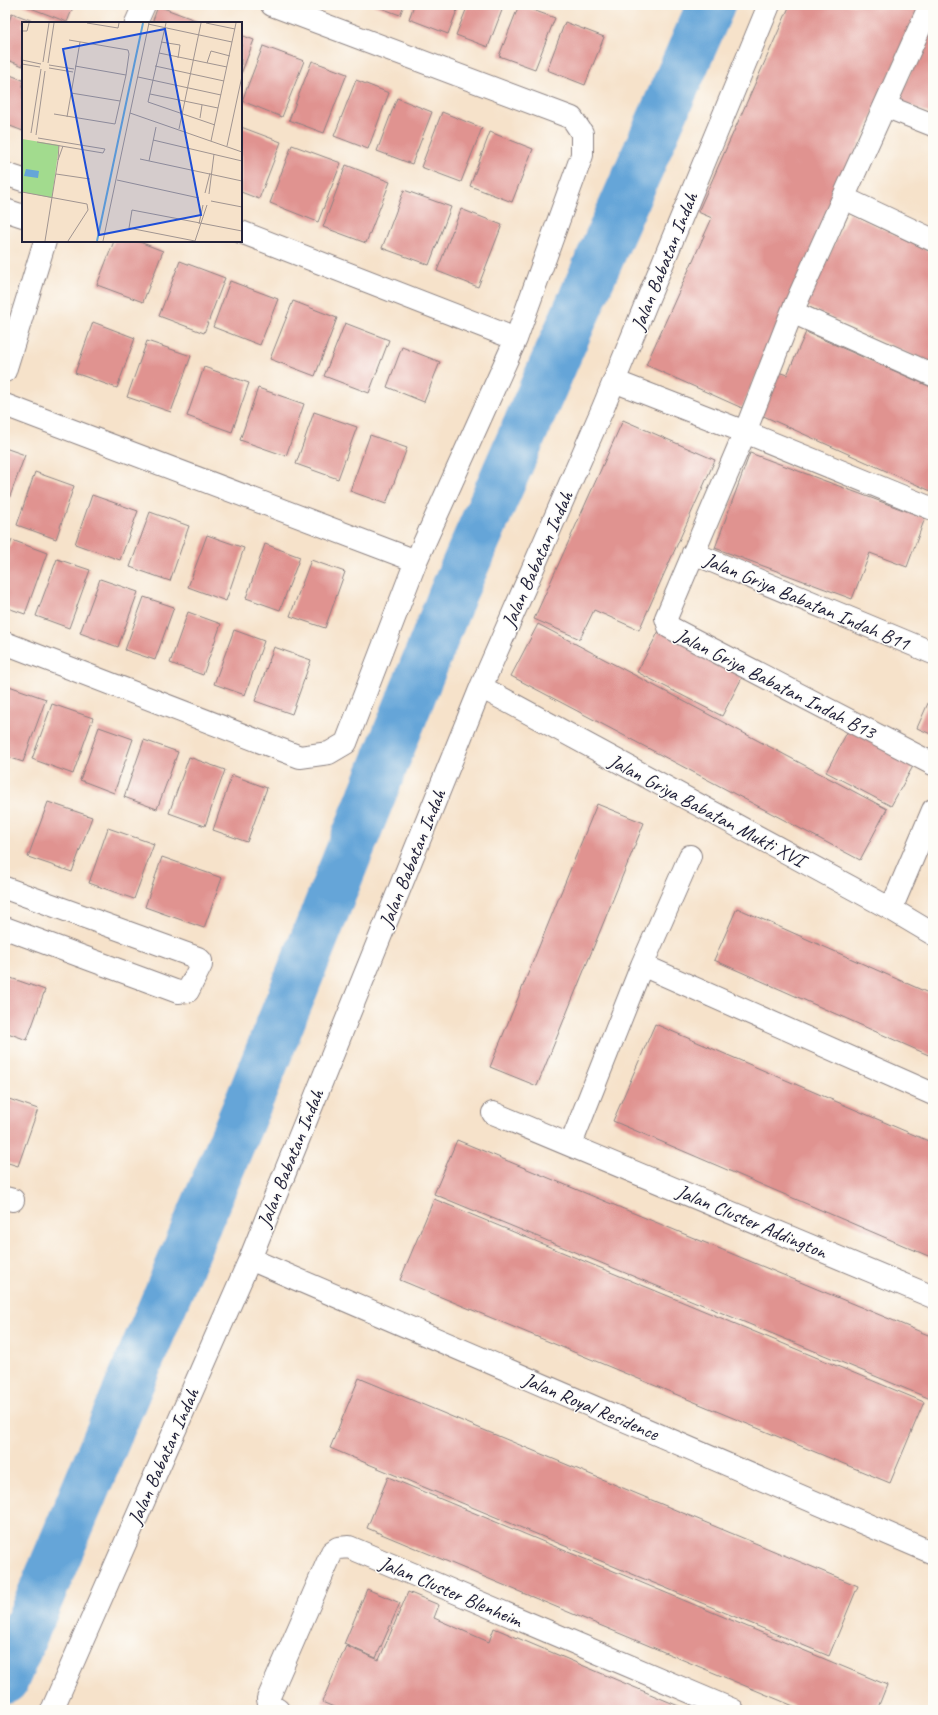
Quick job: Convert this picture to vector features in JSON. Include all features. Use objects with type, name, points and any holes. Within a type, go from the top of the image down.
[{"type":"street","points":[[136,22],[144,5]]},
{"type":"street","points":[[5,642],[300,756],[329,753],[346,743],[416,561],[516,339],[582,155],[582,133],[572,118],[272,5]]},
{"type":"street","name":"Jalan Babatan Indah","points":[[52,1710],[250,1259],[481,687],[614,381],[769,5]]},
{"type":"street","name":"Jalan Griya Babatan Indah B11","points":[[930,5],[792,312],[745,432],[693,553],[933,653]]},
{"type":"street","points":[[884,106],[933,125]]},
{"type":"street","points":[[5,174],[22,180]]},
{"type":"street","points":[[844,198],[933,240]]},
{"type":"street","points":[[5,210],[22,216]]},
{"type":"street","points":[[242,232],[516,339]]},
{"type":"street","points":[[5,371],[45,242]]},
{"type":"street","points":[[792,312],[933,376]]},
{"type":"street","points":[[614,381],[745,432],[933,510]]},
{"type":"street","points":[[5,405],[416,561]]},
{"type":"street","name":"Jalan Griya Babatan Indah B13","points":[[693,553],[667,612],[666,618],[669,627],[933,764]]},
{"type":"street","name":"Jalan Griya Babatan Mukti XVI","points":[[481,687],[891,909],[933,934]]},
{"type":"street","points":[[891,909],[933,810]]},
{"type":"street","points":[[571,1144],[642,965],[690,856]]},
{"type":"street","points":[[5,888],[198,958],[201,961],[201,965],[188,991],[178,992],[5,928]]},
{"type":"street","points":[[642,965],[933,1094]]},
{"type":"street","name":"Jalan Cluster Addington","points":[[493,1113],[571,1144],[933,1298]]},
{"type":"street","name":"Jalan Royal Residence","points":[[250,1259],[933,1553]]},
{"type":"street","name":"Jalan Cluster Blenheim","points":[[278,1710],[269,1704],[268,1699],[332,1552],[338,1548],[349,1548],[732,1710]]},
{"type":"building","points":[[23,5],[74,5],[67,22]]},
{"type":"building","points":[[373,5],[404,5],[400,15]]},
{"type":"building","points":[[414,5],[459,5],[448,34],[409,19]]},
{"type":"building","points":[[468,5],[504,5],[488,47],[456,35]]},
{"type":"building","points":[[519,5],[555,18],[535,69],[499,56]]},
{"type":"building","points":[[790,5],[921,5],[742,408],[646,365],[712,218],[698,212]]},
{"type":"building","points":[[158,6],[200,22],[152,22]]},
{"type":"building","points":[[12,13],[35,22],[22,22],[22,66],[5,59],[5,32]]},
{"type":"building","points":[[933,16],[933,115],[899,101]]},
{"type":"building","points":[[565,22],[604,37],[585,85],[547,70]]},
{"type":"building","points":[[242,35],[254,40],[242,71]]},
{"type":"building","points":[[263,46],[304,61],[282,117],[242,101]]},
{"type":"building","points":[[312,61],[347,74],[324,133],[289,120]]},
{"type":"building","points":[[5,73],[22,80],[22,131],[5,124]]},
{"type":"building","points":[[356,80],[389,93],[368,149],[334,136]]},
{"type":"building","points":[[397,98],[432,112],[412,164],[377,151]]},
{"type":"building","points":[[442,112],[482,128],[461,182],[421,167]]},
{"type":"building","points":[[242,127],[281,142],[259,199],[242,192]]},
{"type":"building","points":[[490,132],[533,149],[512,202],[470,186]]},
{"type":"building","points":[[292,145],[341,163],[318,222],[270,203]]},
{"type":"building","points":[[346,165],[390,182],[366,243],[323,227]]},
{"type":"building","points":[[404,190],[451,207],[429,265],[382,248]]},
{"type":"building","points":[[461,209],[502,225],[478,287],[437,271]]},
{"type":"building","points":[[849,213],[933,253],[933,365],[805,305]]},
{"type":"building","points":[[114,242],[140,242],[163,251],[143,302],[97,285]]},
{"type":"building","points":[[180,261],[225,278],[204,333],[159,316]]},
{"type":"building","points":[[230,281],[278,299],[260,345],[213,327]]},
{"type":"building","points":[[293,301],[337,318],[315,376],[270,359]]},
{"type":"building","points":[[93,322],[135,338],[117,388],[75,373]]},
{"type":"building","points":[[345,323],[389,340],[369,393],[324,376]]},
{"type":"building","points":[[806,332],[933,388],[933,492],[759,414],[778,372],[787,375]]},
{"type":"building","points":[[147,341],[191,356],[171,412],[127,397]]},
{"type":"building","points":[[402,347],[440,362],[424,402],[387,387]]},
{"type":"building","points":[[204,367],[249,383],[232,432],[187,416]]},
{"type":"building","points":[[258,388],[304,404],[286,456],[240,440]]},
{"type":"building","points":[[314,412],[357,427],[338,479],[296,464]]},
{"type":"building","points":[[623,420],[715,460],[639,630],[594,610],[580,639],[534,619]]},
{"type":"building","points":[[370,435],[407,448],[386,504],[350,491]]},
{"type":"building","points":[[5,448],[25,455],[5,510]]},
{"type":"building","points":[[750,453],[925,518],[907,567],[870,553],[852,599],[715,548]]},
{"type":"building","points":[[35,472],[74,486],[56,539],[17,525]]},
{"type":"building","points":[[92,495],[138,511],[120,560],[75,544]]},
{"type":"building","points":[[150,512],[189,526],[170,581],[130,567]]},
{"type":"building","points":[[207,535],[244,548],[226,601],[188,587]]},
{"type":"building","points":[[12,540],[47,553],[25,614],[5,607],[5,559]]},
{"type":"building","points":[[265,544],[300,557],[280,610],[246,598]]},
{"type":"building","points":[[57,559],[90,570],[69,628],[36,616]]},
{"type":"building","points":[[311,560],[345,572],[325,628],[290,616]]},
{"type":"building","points":[[100,579],[138,592],[118,647],[80,633]]},
{"type":"building","points":[[144,597],[174,607],[155,660],[125,650]]},
{"type":"building","points":[[188,612],[221,624],[203,675],[170,663]]},
{"type":"building","points":[[538,624],[887,809],[860,860],[511,676]]},
{"type":"building","points":[[661,627],[745,672],[722,716],[637,672]]},
{"type":"building","points":[[234,630],[264,641],[245,695],[214,684]]},
{"type":"building","points":[[274,647],[311,660],[292,714],[255,701]]},
{"type":"building","points":[[9,686],[46,699],[23,762],[5,756],[5,697]]},
{"type":"building","points":[[933,692],[933,735],[917,728]]},
{"type":"building","points":[[52,704],[93,718],[73,774],[32,759]]},
{"type":"building","points":[[851,725],[917,759],[891,806],[826,772]]},
{"type":"building","points":[[99,727],[133,739],[114,793],[80,780]]},
{"type":"building","points":[[144,740],[178,752],[157,809],[124,797]]},
{"type":"building","points":[[189,757],[225,770],[205,826],[169,813]]},
{"type":"building","points":[[232,775],[267,788],[247,842],[213,830]]},
{"type":"building","points":[[48,802],[92,817],[72,872],[28,857]]},
{"type":"building","points":[[597,804],[644,823],[537,1086],[490,1067]]},
{"type":"building","points":[[108,828],[154,844],[134,899],[89,883]]},
{"type":"building","points":[[162,857],[222,878],[204,928],[145,907]]},
{"type":"building","points":[[737,908],[933,995],[933,1057],[714,960]]},
{"type":"building","points":[[5,976],[45,990],[27,1040],[5,1032]]},
{"type":"building","points":[[655,1024],[933,1143],[933,1258],[613,1121]]},
{"type":"building","points":[[6,1098],[38,1109],[18,1166],[5,1162]]},
{"type":"building","points":[[457,1140],[933,1337],[933,1400],[434,1194]]},
{"type":"building","points":[[434,1199],[924,1402],[890,1483],[400,1280]]},
{"type":"building","points":[[359,1378],[858,1586],[829,1656],[330,1448]]},
{"type":"building","points":[[388,1477],[887,1685],[877,1710],[803,1710],[367,1528]]},
{"type":"building","points":[[367,1589],[400,1603],[376,1658],[344,1644]]},
{"type":"building","points":[[408,1592],[439,1605],[434,1618],[489,1642],[494,1628],[688,1710],[341,1710],[322,1702],[346,1646],[379,1660]]},
{"type":"waterway","points":[[5,1680],[254,1089],[453,593],[711,5]]}]
